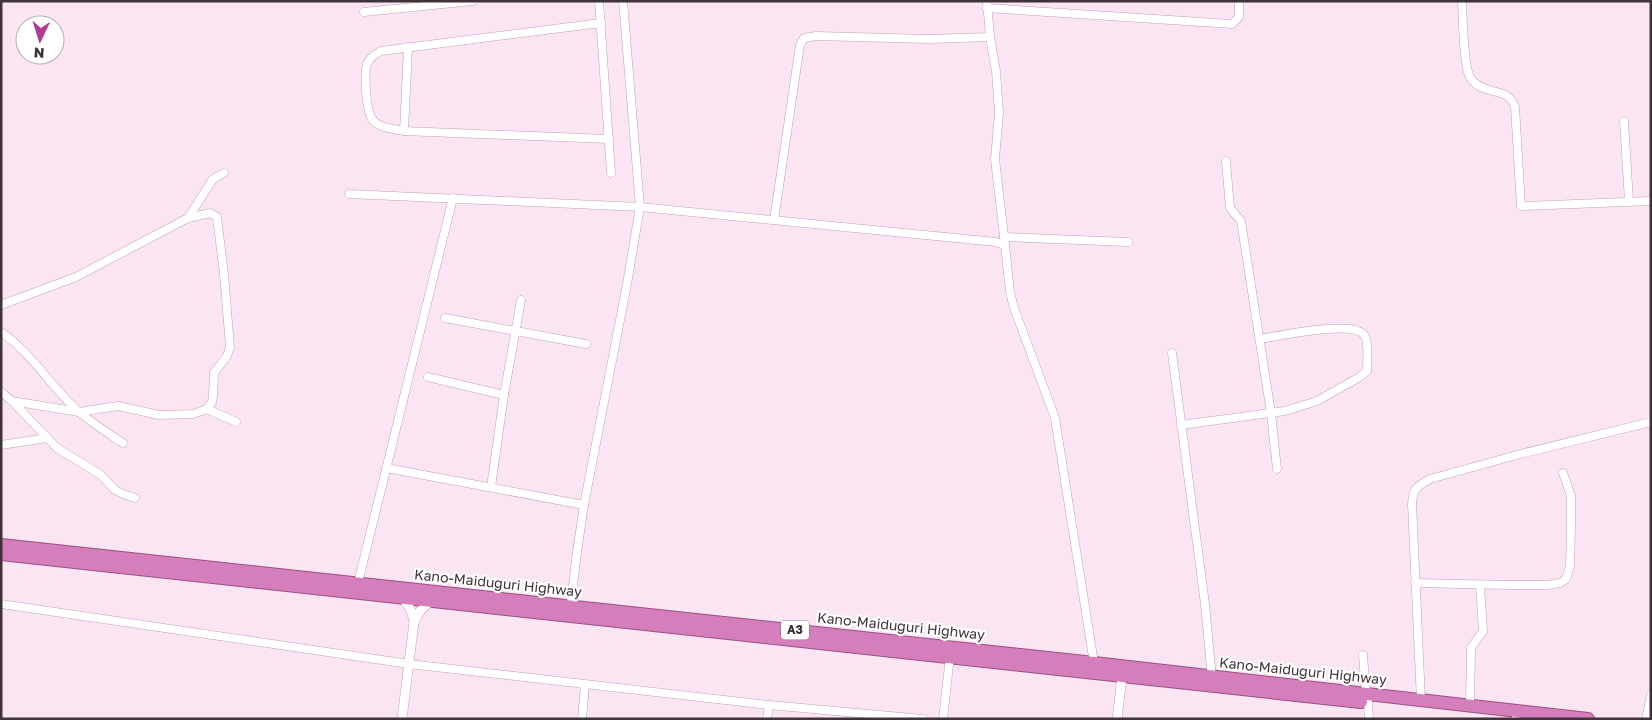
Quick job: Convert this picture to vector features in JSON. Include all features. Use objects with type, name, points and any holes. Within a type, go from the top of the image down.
[{"type":"highway","name":"Kano-Maiduguri Highway","points":[[1,545],[358,583],[570,611],[951,653],[1122,678],[1212,681]]},
{"type":"highway","name":"Kano-Maiduguri Highway","points":[[1,554],[401,597],[570,611]]},
{"type":"highway","name":"Kano-Maiduguri Highway","points":[[951,653],[1094,663],[1212,681],[1367,698],[1517,719]]},
{"type":"highway","name":"Kano-Maiduguri Highway","points":[[1367,698],[1420,700],[1588,719]]},
{"type":"street","points":[[364,12],[435,3],[473,1]]},
{"type":"street","points":[[599,1],[611,173]]},
{"type":"street","points":[[570,611],[584,505],[640,207],[623,1]]},
{"type":"street","points":[[1094,663],[1055,418],[1014,308],[1010,292],[996,159],[999,113],[997,80],[987,4],[1232,24],[1239,17],[1239,1]]},
{"type":"street","points":[[1462,1],[1467,64],[1470,77],[1479,86],[1512,98],[1515,106],[1521,206],[1651,201]]},
{"type":"street","points":[[601,24],[381,51],[372,56],[367,64],[368,107],[371,118],[378,125],[404,131],[609,139]]},
{"type":"street","points":[[774,220],[800,45],[804,38],[816,36],[929,39],[990,36]]},
{"type":"street","points":[[404,131],[408,47]]},
{"type":"street","points":[[1624,121],[1629,201]]},
{"type":"street","points":[[1226,161],[1230,208],[1241,221],[1271,413],[1276,469]]},
{"type":"street","points":[[188,218],[213,179],[224,173]]},
{"type":"street","points":[[349,194],[640,207],[996,242],[1004,245]]},
{"type":"street","points":[[358,583],[453,198]]},
{"type":"street","points":[[1,304],[76,277],[188,218],[210,212],[217,218],[224,274],[229,352],[214,373],[213,399],[206,409],[186,415],[159,415],[118,406],[79,412],[12,401]]},
{"type":"street","points":[[1004,236],[1128,242]]},
{"type":"street","points":[[491,487],[504,395],[521,300]]},
{"type":"street","points":[[445,318],[586,344]]},
{"type":"street","points":[[1181,425],[1285,411],[1317,401],[1367,371],[1368,360],[1365,337],[1358,330],[1347,328],[1326,329],[1260,339]]},
{"type":"street","points":[[1,332],[12,339],[79,412],[123,443]]},
{"type":"street","points":[[1172,353],[1205,604],[1212,681]]},
{"type":"street","points":[[428,377],[504,395]]},
{"type":"street","points":[[1,392],[47,438],[72,458],[101,475],[115,490],[135,498]]},
{"type":"street","points":[[206,409],[236,422]]},
{"type":"street","points":[[1420,700],[1412,504],[1413,493],[1418,486],[1430,479],[1524,453],[1651,422]]},
{"type":"street","points":[[1,445],[47,438]]},
{"type":"street","points":[[386,468],[584,505]]},
{"type":"street","points":[[1415,583],[1480,585],[1546,585],[1560,583],[1566,578],[1570,566],[1571,496],[1563,473]]},
{"type":"street","points":[[1470,705],[1471,648],[1483,631],[1480,585]]},
{"type":"street","points":[[401,597],[413,612],[414,622],[402,719]]},
{"type":"street","points":[[414,622],[420,611],[432,600]]},
{"type":"street","points":[[1,604],[409,664],[853,716],[923,719]]},
{"type":"street","points":[[943,719],[951,653]]},
{"type":"street","points":[[1363,655],[1369,719]]},
{"type":"street","points":[[1117,719],[1122,678]]},
{"type":"street","points":[[582,719],[585,685]]},
{"type":"street","points":[[1646,719],[1651,695]]},
{"type":"street","points":[[768,719],[769,705]]}]
